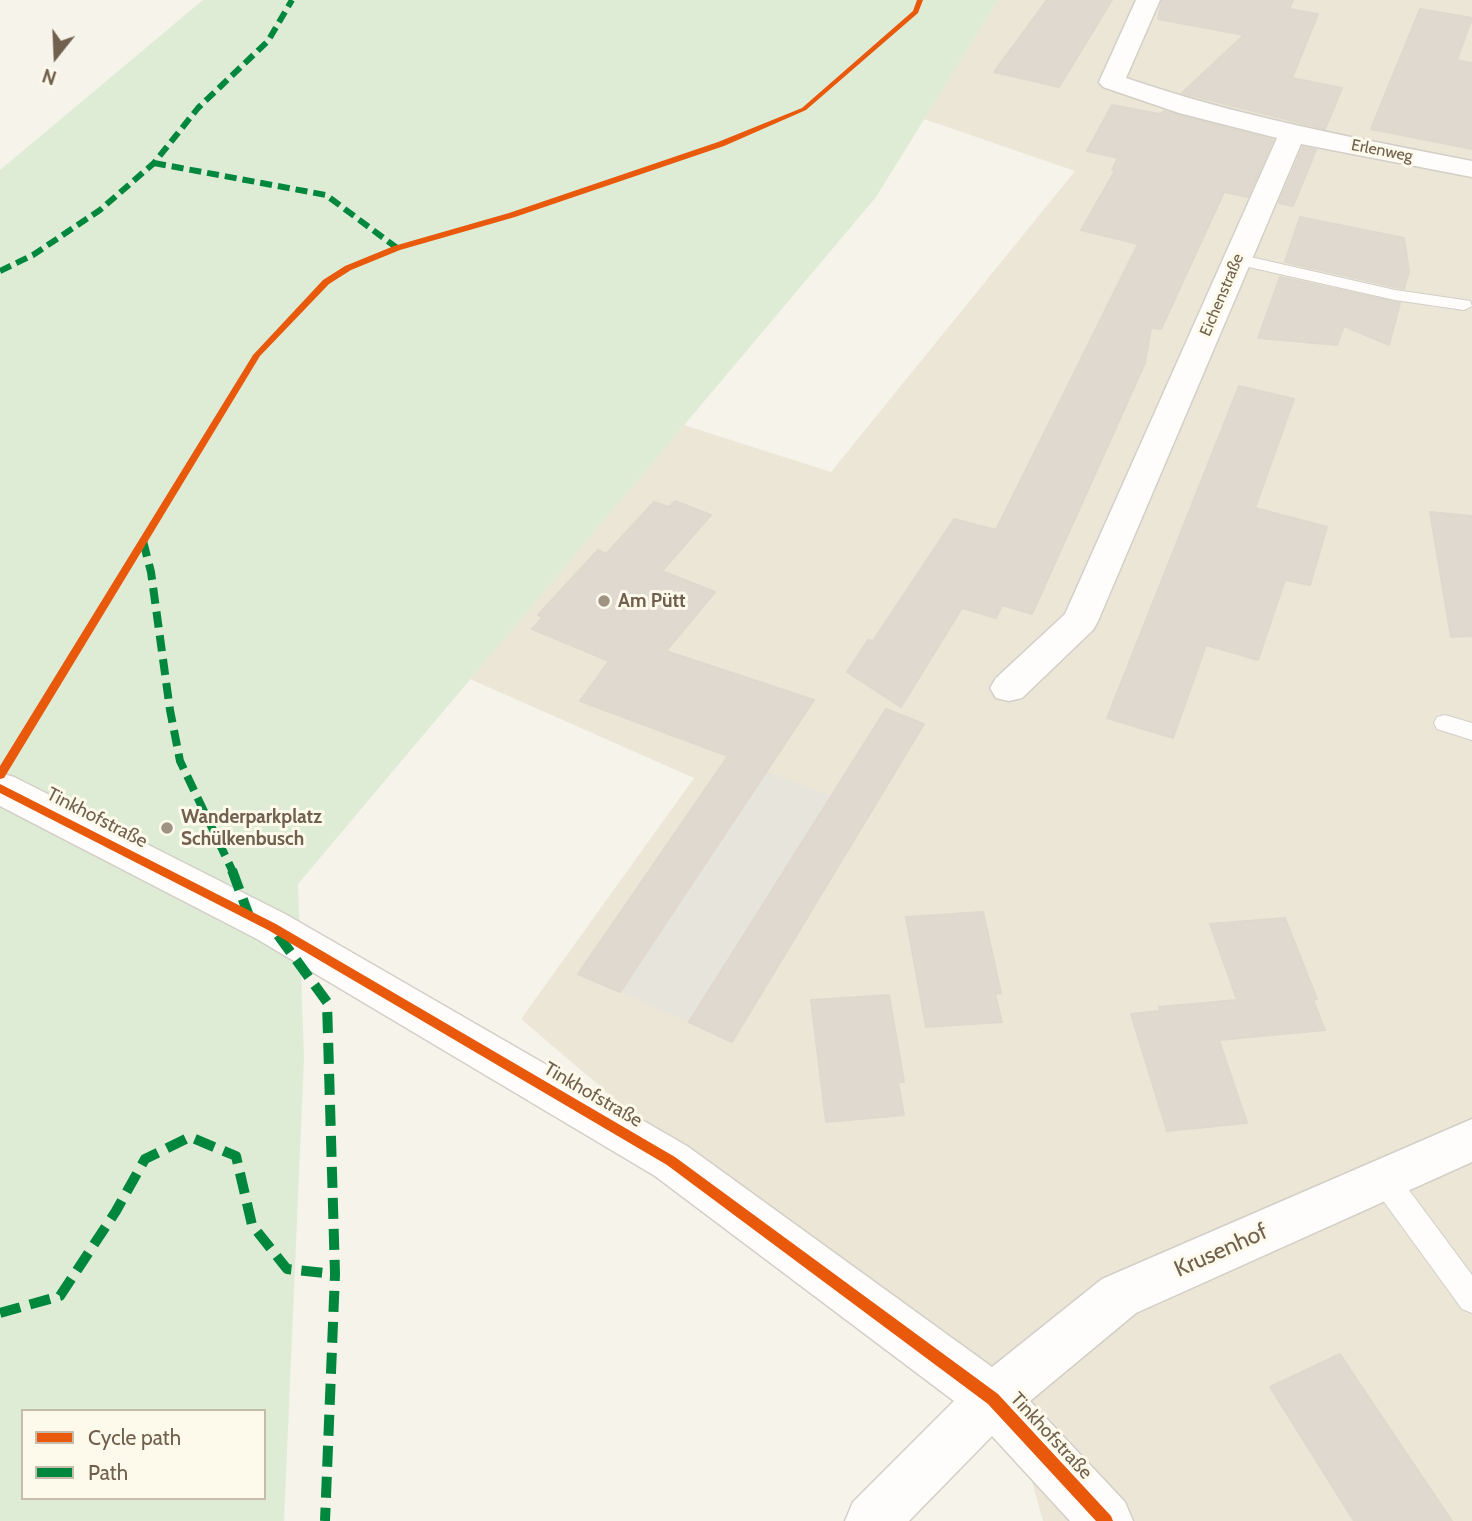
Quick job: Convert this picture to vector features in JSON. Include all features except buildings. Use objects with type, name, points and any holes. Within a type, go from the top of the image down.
[{"type":"street","points":[[1148,0],[1112,82],[1188,108],[1292,134]]},
{"type":"street","name":"Erlenweg","points":[[1292,134],[1472,169]]},
{"type":"street","name":"Eichenstraße","points":[[1009,688],[1080,621],[1292,134]]},
{"type":"street","name":"Tinkhofstraße","points":[[0,789],[272,927],[671,1161],[993,1399],[1106,1521]]},
{"type":"street","name":"Krusenhof","points":[[872,1521],[993,1399],[1119,1296],[1472,1140]]},
{"type":"lane","points":[[1237,259],[1395,295],[1464,305]]},
{"type":"lane","points":[[1445,723],[1472,732]]},
{"type":"lane","points":[[1384,1179],[1472,1299]]},
{"type":"shaded area","points":[[998,0],[1472,0],[1472,1521],[1043,1521],[1009,1398],[676,1151],[521,1019],[694,778],[470,679],[684,425],[831,472],[1075,171],[924,119]]},
{"type":"shaded area","points":[[766,772],[832,796],[689,1022],[620,992]]},
{"type":"green space","points":[[203,0],[998,0],[876,197],[298,884],[304,1058],[284,1521],[0,1521],[0,170]]},
{"type":"marked path","points":[[0,271],[33,255],[100,210],[154,163],[198,108],[268,41],[292,0]]},
{"type":"marked path","points":[[154,163],[326,195],[397,248]]},
{"type":"marked path","points":[[143,541],[151,572],[170,710],[180,761],[225,851],[249,916]]},
{"type":"marked path","points":[[278,935],[327,1002],[335,1274],[325,1521]]},
{"type":"marked path","points":[[0,1313],[60,1296],[116,1211],[145,1159],[190,1137],[236,1156],[252,1225],[287,1269],[335,1274]]},
{"type":"cycle path","points":[[0,775],[257,355],[326,282],[348,268],[397,248],[512,215],[721,144],[804,109],[916,12],[920,0]]},
{"type":"cycle path","points":[[0,788],[272,927],[671,1161],[993,1399],[1106,1521]]},
{"type":"place","name":"Am Pütt","points":[[604,601]]},
{"type":"place","name":"Wanderparkplatz Schülkenbusch","points":[[167,828]]}]
